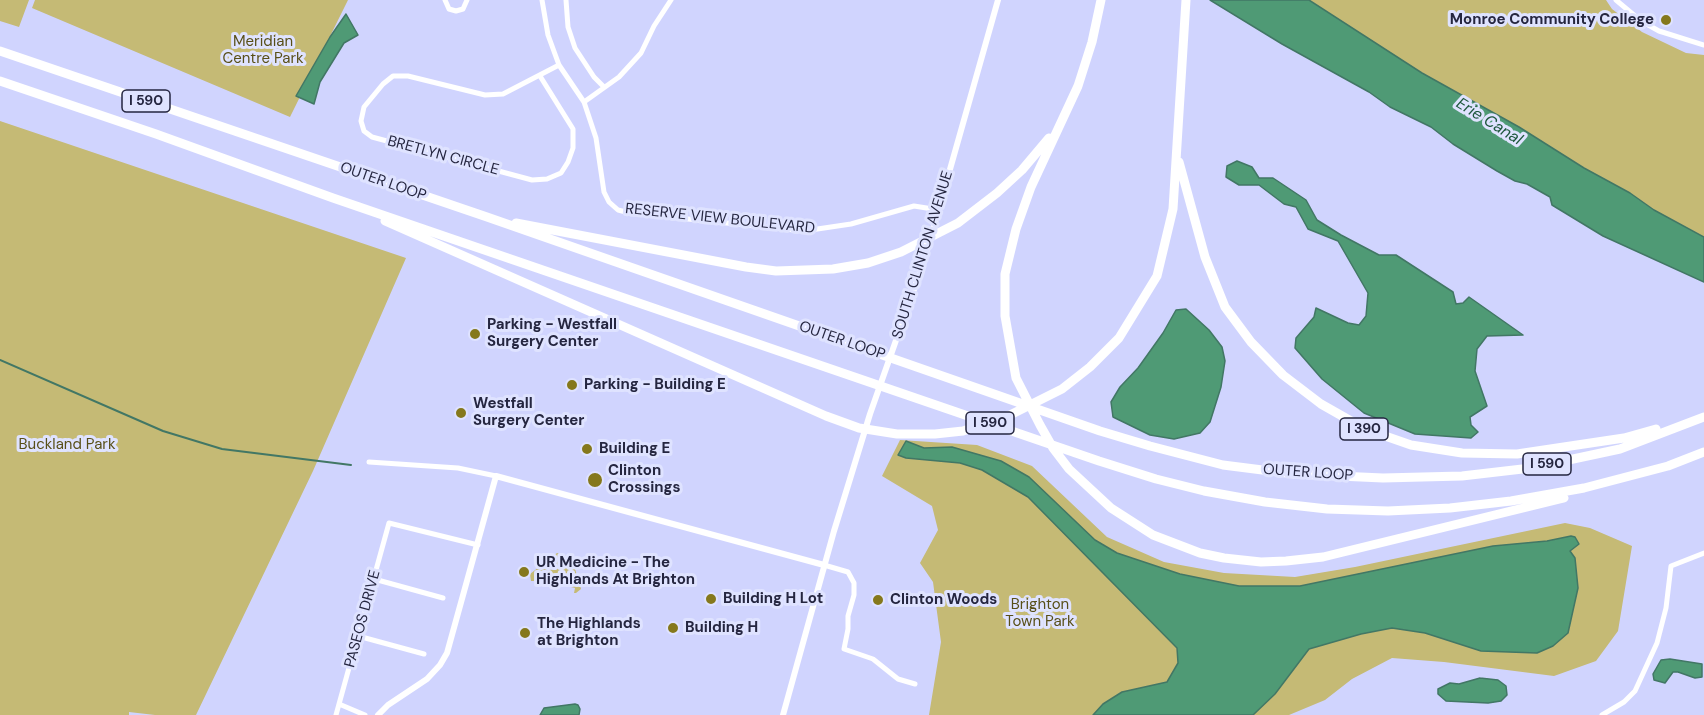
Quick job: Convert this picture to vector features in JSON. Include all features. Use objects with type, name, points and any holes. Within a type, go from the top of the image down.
[{"type":"highway","points":[[1101,0],[1092,42],[1078,86],[1058,127],[1016,228],[1005,274],[1005,316],[1016,378],[1053,448],[1069,470],[1121,516],[1176,545],[1224,558],[1280,562],[1323,557],[1510,512],[1606,486],[1668,466]]},
{"type":"highway","name":"I 390","points":[[1186,0],[1177,154],[1205,257],[1225,307],[1251,342],[1283,375],[1321,404],[1365,429],[1421,447],[1462,453],[1517,454],[1624,438],[1704,416]]},
{"type":"highway","name":"OUTER LOOP","points":[[0,51],[1100,431],[1223,465],[1294,474],[1372,478],[1462,476],[1531,468],[1620,448],[1704,416]]},
{"type":"highway","name":"OUTER LOOP","points":[[0,81],[333,198],[1115,466],[1168,482],[1229,496],[1327,509],[1388,511],[1438,509],[1544,496],[1668,466],[1704,453]]},
{"type":"highway","points":[[487,218],[746,267],[776,271],[833,269],[868,263],[901,252],[958,223],[1022,170],[1058,127]]},
{"type":"highway","points":[[333,198],[826,416],[859,428],[897,434],[934,434],[963,431],[1010,415],[1062,389],[1090,367],[1119,338],[1157,276],[1173,209],[1177,154]]},
{"type":"street","points":[[446,0],[449,9],[456,11],[463,9],[468,0]]},
{"type":"street","name":"RESERVE VIEW BOULEVARD","points":[[542,0],[548,35],[559,65],[584,102],[596,138],[604,192],[609,202],[618,210],[804,231],[851,224],[914,206],[939,210]]},
{"type":"street","points":[[566,0],[568,27],[575,48],[594,77],[604,87]]},
{"type":"street","points":[[584,102],[619,77],[641,53],[654,26],[671,0]]},
{"type":"street","name":"SOUTH CLINTON AVENUE","points":[[783,715],[824,565],[870,414],[900,333],[939,210],[998,0]]},
{"type":"street","points":[[1616,0],[1641,21],[1659,31],[1704,45]]},
{"type":"street","name":"BRETLYN CIRCLE","points":[[540,76],[573,129],[573,148],[568,162],[561,172],[547,179],[532,180],[372,137],[364,131],[361,121],[364,108],[382,84],[393,76],[408,76],[485,95],[503,94],[559,65]]},
{"type":"street","points":[[369,462],[458,468],[496,476],[848,572],[854,583],[854,595],[843,649],[868,656],[898,679],[915,684]]},
{"type":"street","points":[[378,715],[388,705],[427,679],[442,662],[450,644],[496,476]]},
{"type":"street","name":"PASEOS DRIVE","points":[[336,715],[389,523],[478,545]]},
{"type":"street","points":[[1602,715],[1624,702],[1635,691],[1657,643],[1666,608],[1671,566],[1704,553]]},
{"type":"street","points":[[374,579],[443,598]]},
{"type":"street","points":[[358,636],[424,654]]},
{"type":"street","points":[[339,704],[365,715]]},
{"type":"green space","points":[[0,0],[29,0],[19,27],[0,21]]},
{"type":"green space","name":"Meridian Centre Park","points":[[35,0],[348,0],[290,117],[32,8]]},
{"type":"green space","points":[[1309,0],[1606,0],[1612,9],[1642,32],[1686,53],[1704,55],[1704,237],[1654,210],[1630,193],[1584,168],[1519,127],[1422,73]]},
{"type":"green space","name":"Buckland Park","points":[[0,121],[406,258],[313,471],[196,715],[155,715],[129,712],[129,715],[0,715]]},
{"type":"green space","name":"Brighton Town Park","points":[[900,440],[977,445],[1032,466],[1107,537],[1164,562],[1224,573],[1295,577],[1355,567],[1565,523],[1590,528],[1632,546],[1618,631],[1596,661],[1554,676],[1392,658],[1352,679],[1325,700],[1289,715],[929,715],[941,642],[933,582],[920,563],[938,530],[932,506],[882,476]]},
{"type":"green space","points":[[557,553],[568,556],[570,562],[573,562],[581,589],[576,593],[574,593],[575,588],[567,586],[568,583],[552,582],[552,579],[544,577],[543,579],[535,577],[534,581],[531,581],[530,574]]},
{"type":"water","name":"Erie Canal","points":[[1210,0],[1309,0],[1422,73],[1519,127],[1584,168],[1630,193],[1654,210],[1704,237],[1704,282],[1603,236],[1552,205],[1550,197],[1497,171],[1453,144],[1431,127],[1390,107],[1369,92],[1282,44]]},
{"type":"water","points":[[346,14],[358,35],[344,43],[320,82],[314,104],[296,96],[330,37]]},
{"type":"water","points":[[1237,161],[1252,167],[1259,178],[1273,178],[1306,200],[1317,220],[1341,235],[1379,255],[1396,255],[1453,292],[1456,304],[1463,303],[1469,297],[1523,335],[1487,336],[1477,349],[1475,371],[1487,406],[1470,417],[1471,425],[1478,432],[1471,438],[1415,434],[1364,413],[1322,379],[1295,348],[1296,338],[1314,317],[1316,308],[1348,323],[1359,325],[1366,316],[1368,293],[1338,241],[1308,229],[1296,207],[1284,204],[1259,185],[1239,185],[1226,177],[1227,166]]},
{"type":"water","points":[[1186,309],[1209,330],[1222,347],[1225,361],[1221,387],[1210,422],[1200,433],[1174,439],[1150,435],[1113,417],[1111,402],[1120,387],[1138,368],[1163,333],[1176,310]]},
{"type":"water","points":[[906,441],[924,448],[952,447],[1001,461],[1029,477],[1095,540],[1117,553],[1180,574],[1239,586],[1300,586],[1493,546],[1575,537],[1579,544],[1570,551],[1575,558],[1578,588],[1568,633],[1553,646],[1537,653],[1481,651],[1425,633],[1392,628],[1309,649],[1275,694],[1253,715],[1093,715],[1103,704],[1122,692],[1167,682],[1178,663],[1177,648],[1028,497],[982,470],[960,463],[906,458],[898,455]]},
{"type":"water","points":[[1670,659],[1702,664],[1702,677],[1695,678],[1673,672],[1665,683],[1654,680],[1653,674],[1661,660]]},
{"type":"water","points":[[1480,678],[1498,680],[1506,686],[1507,695],[1501,701],[1488,703],[1446,701],[1438,694],[1438,689],[1450,683],[1459,684]]},
{"type":"water","points":[[575,704],[580,709],[579,715],[540,715],[544,708]]},
{"type":"waterway","points":[[0,360],[163,431],[222,449],[351,465]]},
{"type":"place","name":"Monroe Community College","points":[[1666,20]]},
{"type":"place","name":"Parking - Westfall Surgery Center","points":[[475,334]]},
{"type":"place","name":"Parking - Building E","points":[[572,385]]},
{"type":"place","name":"Westfall Surgery Center","points":[[461,413]]},
{"type":"place","name":"Building E","points":[[587,449]]},
{"type":"place","name":"Clinton Crossings","points":[[595,480]]},
{"type":"place","name":"UR Medicine - The Highlands At Brighton","points":[[524,572]]},
{"type":"place","name":"Building H Lot","points":[[711,599]]},
{"type":"place","name":"Clinton Woods","points":[[878,600]]},
{"type":"place","name":"Building H","points":[[673,628]]},
{"type":"place","name":"The Highlands at Brighton","points":[[525,633]]}]
